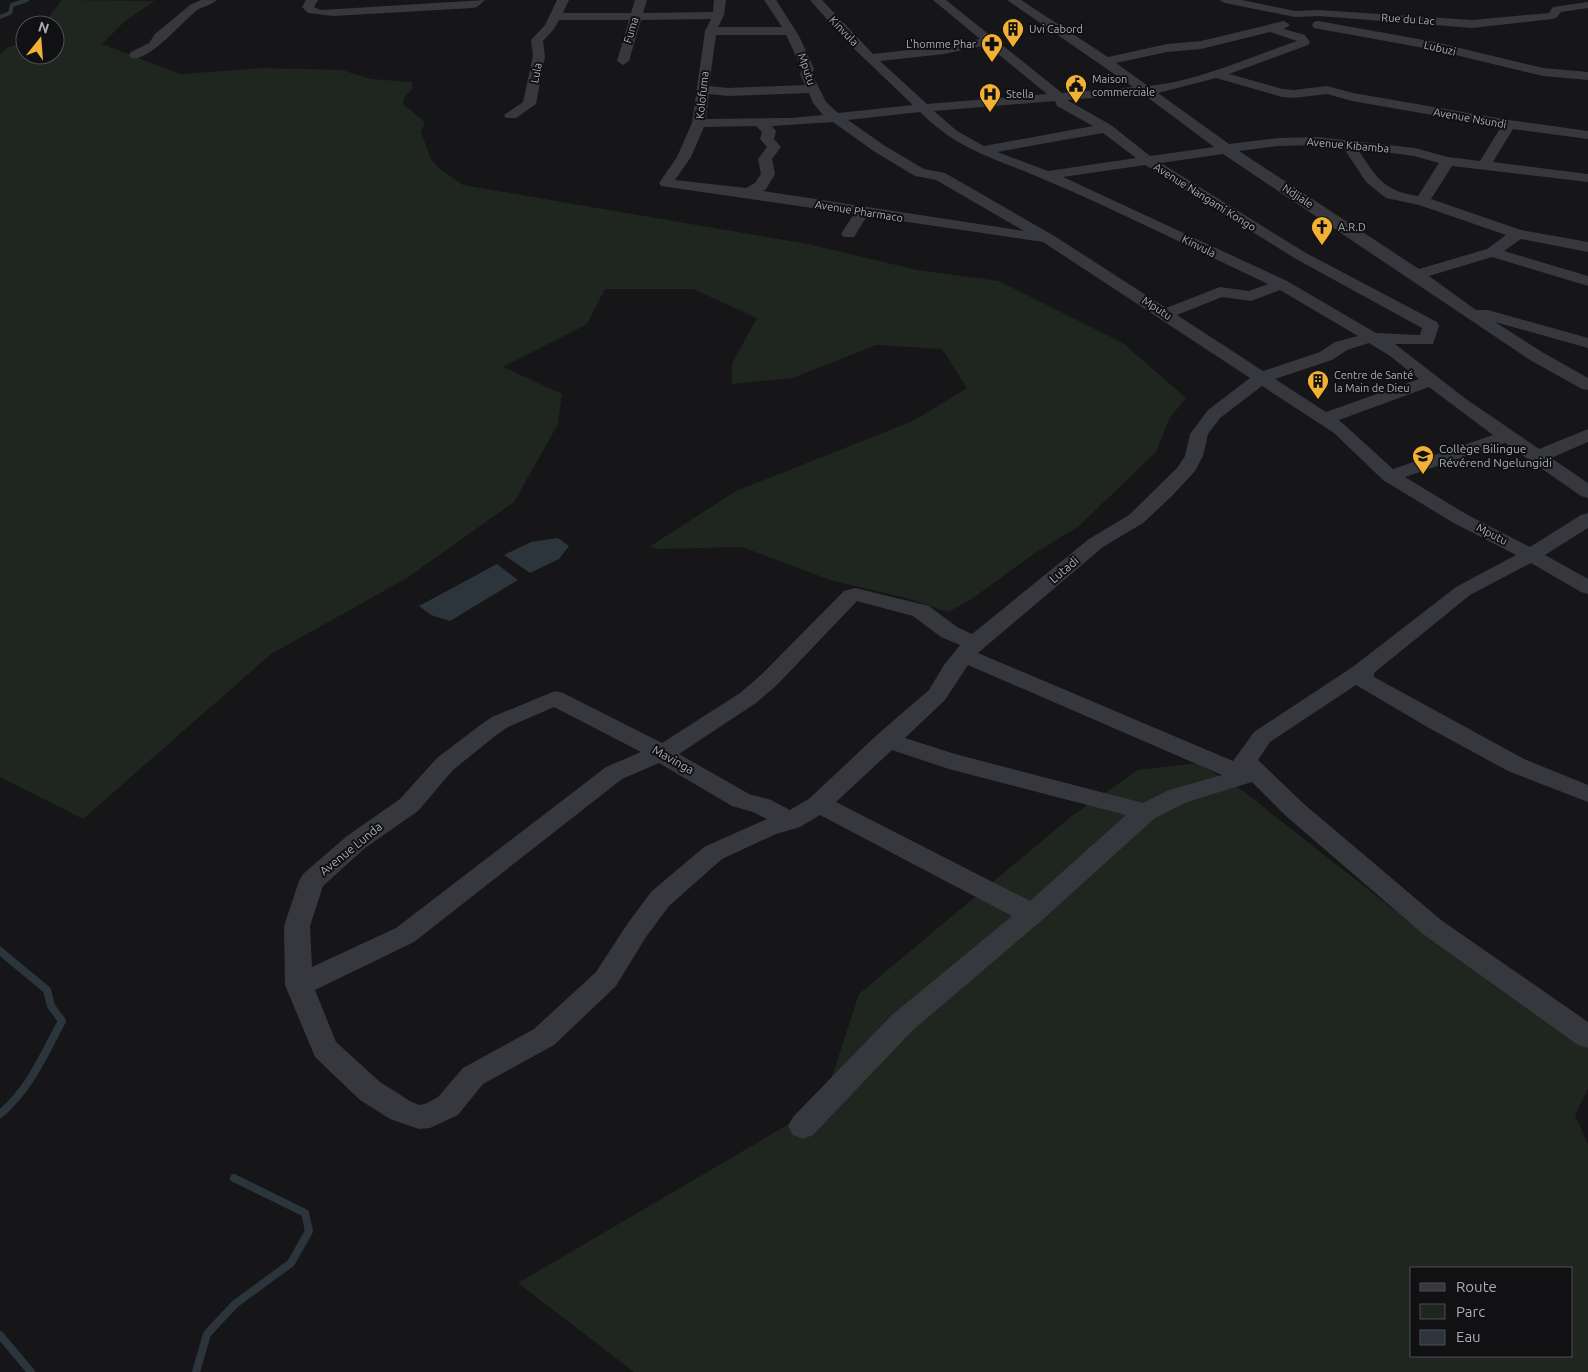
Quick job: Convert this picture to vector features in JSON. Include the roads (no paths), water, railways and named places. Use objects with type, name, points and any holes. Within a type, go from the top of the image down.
[{"type":"street","points":[[135,55],[153,46],[159,37],[194,7],[211,0]]},
{"type":"street","points":[[312,0],[308,8],[321,13],[476,3]]},
{"type":"street","name":"Lula","points":[[511,115],[529,104],[539,56],[537,40],[550,26],[563,0]]},
{"type":"street","name":"Fuma","points":[[623,61],[641,0]]},
{"type":"street","name":"Kolofuma","points":[[666,183],[684,157],[700,123],[702,89],[711,31],[718,15],[720,0]]},
{"type":"street","name":"Mputu","points":[[770,0],[789,31],[808,69],[806,74],[820,103],[834,117],[917,172],[940,176],[1051,240],[1340,429],[1390,476],[1459,518],[1531,555],[1588,588]]},
{"type":"street","name":"Kinvula","points":[[816,0],[870,58],[948,130],[983,150],[1047,175],[1281,284],[1396,352],[1430,381],[1588,492]]},
{"type":"street","name":"Avenue Nangami Kongo","points":[[938,0],[1059,97],[1062,102],[1106,128],[1147,160],[1293,251],[1431,326],[1428,338],[1424,340],[1370,338]]},
{"type":"street","name":"Ndjiale","points":[[1013,0],[1106,61],[1226,149],[1417,275],[1461,307],[1536,356],[1588,385]]},
{"type":"street","name":"Rue du Lac","points":[[1225,0],[1300,17],[1319,13],[1472,24],[1552,16],[1552,6],[1588,5]]},
{"type":"street","points":[[555,16],[718,15]]},
{"type":"street","points":[[1106,61],[1167,48],[1201,45],[1270,28],[1300,17]]},
{"type":"street","name":"Lubuzi","points":[[1300,17],[1340,29],[1435,46],[1543,72],[1588,76]]},
{"type":"street","points":[[700,123],[791,122],[923,108],[1158,89],[1216,74],[1304,42],[1301,38],[1270,28]]},
{"type":"street","points":[[711,31],[789,31]]},
{"type":"street","points":[[870,58],[937,51],[989,42]]},
{"type":"street","name":"Avenue Nsundi","points":[[1216,74],[1282,93],[1294,94],[1327,90],[1352,97],[1509,124],[1588,135]]},
{"type":"street","points":[[702,89],[728,92],[813,90]]},
{"type":"street","points":[[748,193],[761,186],[768,174],[765,159],[774,147],[767,139],[769,131],[760,123]]},
{"type":"street","points":[[1484,165],[1499,145],[1501,136],[1509,124]]},
{"type":"street","points":[[983,150],[1106,128]]},
{"type":"street","name":"Avenue Kibamba","points":[[1047,175],[1226,149],[1295,142],[1347,143],[1415,152],[1447,161],[1588,178]]},
{"type":"street","points":[[1347,143],[1367,174],[1391,196],[1422,201],[1518,234],[1588,247]]},
{"type":"street","points":[[1422,201],[1436,182],[1447,161]]},
{"type":"street","name":"Avenue Pharmaco","points":[[666,183],[748,193],[1051,240]]},
{"type":"street","points":[[849,234],[862,212]]},
{"type":"street","points":[[1417,275],[1492,252],[1518,234]]},
{"type":"street","points":[[1492,252],[1588,281]]},
{"type":"street","points":[[1166,314],[1220,292],[1251,296],[1281,284]]},
{"type":"street","points":[[1461,307],[1588,343]]},
{"type":"street","name":"Lutadi","points":[[448,1106],[473,1076],[544,1037],[606,979],[637,930],[660,899],[693,870],[713,853],[819,804],[886,740],[937,695],[969,649],[1096,543],[1136,519],[1184,471],[1194,456],[1199,434],[1214,414],[1262,377],[1326,356],[1342,346],[1370,338]]},
{"type":"street","points":[[1324,419],[1430,381]]},
{"type":"street","points":[[1390,476],[1507,436]]},
{"type":"street","points":[[1537,457],[1588,436]]},
{"type":"street","points":[[803,1126],[902,1023],[1032,914],[1146,812],[1165,801],[1239,780],[1255,744],[1262,737],[1362,671],[1463,591],[1531,555],[1588,519]]},
{"type":"street","points":[[299,984],[405,935],[614,773],[645,759],[662,754],[748,698],[769,680],[854,594],[921,611],[950,632],[969,649],[1244,768],[1432,928],[1588,1037]]},
{"type":"street","points":[[1362,671],[1364,680],[1516,766],[1588,794]]},
{"type":"street","name":"Mavinga","points":[[555,698],[604,725],[638,740],[741,800],[762,806],[779,824]]},
{"type":"street","name":"Avenue Lunda","points":[[448,1106],[430,1116],[419,1117],[400,1110],[370,1091],[325,1049],[299,984],[297,926],[312,881],[356,842],[409,805],[445,764],[487,731],[500,722],[555,698]]},
{"type":"street","points":[[886,740],[949,761],[1146,812]]},
{"type":"street","points":[[819,804],[1032,914]]},
{"type":"water","points":[[558,538],[569,546],[559,559],[530,573],[504,555],[531,542]]},
{"type":"water","points":[[497,564],[518,580],[450,621],[431,615],[419,606]]},
{"type":"waterway","points":[[0,17],[10,13],[12,5],[27,0]]},
{"type":"waterway","points":[[0,951],[47,990],[51,1006],[62,1021],[28,1082],[20,1094],[0,1114]]},
{"type":"waterway","points":[[196,1372],[207,1334],[235,1304],[291,1263],[309,1231],[305,1213],[234,1178]]},
{"type":"waterway","points":[[0,1335],[31,1372]]},
{"type":"place","name":"Uvi Cabord","points":[[1013,48]]},
{"type":"place","name":"L'homme Phar","points":[[992,63]]},
{"type":"place","name":"Maison commerciale","points":[[1076,104]]},
{"type":"place","name":"Stella","points":[[990,113]]},
{"type":"place","name":"A.R.D","points":[[1322,246]]},
{"type":"place","name":"Centre de Santé la Main de Dieu","points":[[1318,400]]},
{"type":"place","name":"Collège Bilingue Révérend Ngelungidi","points":[[1423,475]]}]
